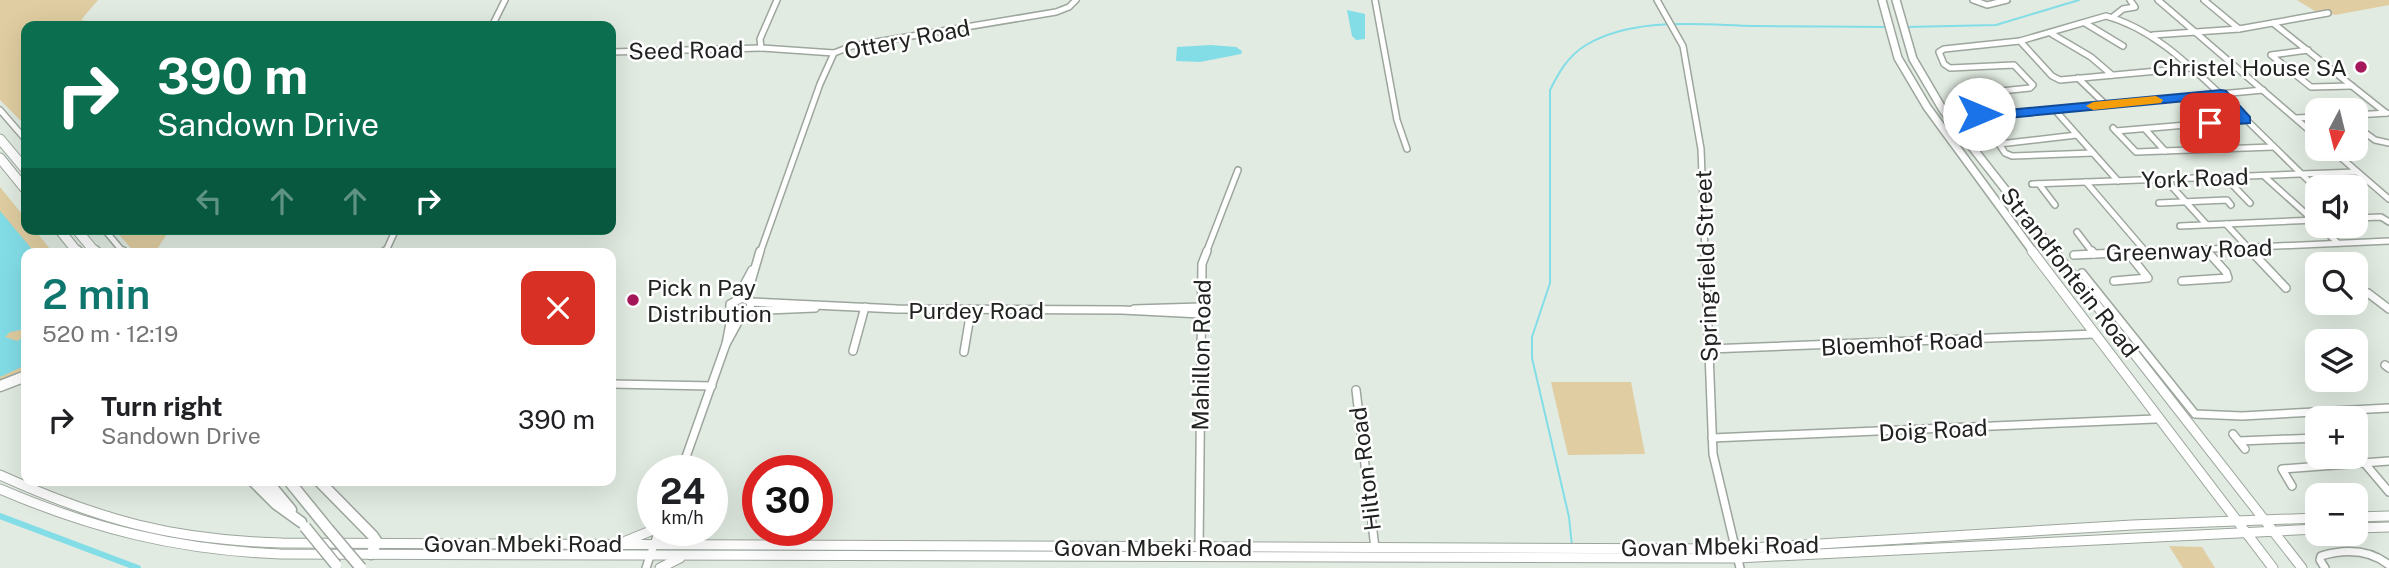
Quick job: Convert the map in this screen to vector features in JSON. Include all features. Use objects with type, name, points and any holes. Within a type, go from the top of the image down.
[{"type":"highway","points":[[0,139],[21,164]]},
{"type":"highway","points":[[0,158],[21,184]]},
{"type":"highway","points":[[0,386],[21,378]]},
{"type":"highway","points":[[258,486],[303,525]]},
{"type":"highway","points":[[271,486],[337,567]]},
{"type":"highway","points":[[293,486],[361,568]]},
{"type":"highway","points":[[323,486],[374,548]]},
{"type":"main road","name":"Strandfontein Road","points":[[1882,0],[1898,58],[1922,99],[2095,334],[2273,568]]},
{"type":"main road","name":"Strandfontein Road","points":[[1896,0],[1904,32],[1921,75],[1950,119],[2302,568]]},
{"type":"main road","name":"Govan Mbeki Road","points":[[0,475],[21,484]]},
{"type":"main road","name":"Govan Mbeki Road","points":[[25,486],[75,508],[155,531],[252,542],[690,556],[1199,552],[1739,553],[2305,529]]},
{"type":"main road","name":"Govan Mbeki Road","points":[[0,489],[81,523],[156,542],[261,554],[374,548],[637,543]]},
{"type":"main road","points":[[2368,517],[2389,516]]},
{"type":"main road","name":"Govan Mbeki Road","points":[[1739,553],[2236,520],[2305,518]]},
{"type":"main road","points":[[2368,528],[2389,527]]},
{"type":"main road","points":[[620,543],[637,536]]},
{"type":"main road","name":"Govan Mbeki Road","points":[[728,545],[1199,552],[1375,548],[1568,553]]},
{"type":"main road","points":[[660,568],[690,556]]},
{"type":"street","points":[[494,21],[505,0]]},
{"type":"street","points":[[761,48],[760,39],[777,0]]},
{"type":"street","name":"Ottery Road","points":[[745,312],[750,301],[748,292],[755,265],[820,84],[834,53],[852,46],[1056,12],[1069,7],[1076,0]]},
{"type":"street","points":[[1376,0],[1398,127],[1407,149]]},
{"type":"street","name":"Springfield Street","points":[[1657,0],[1673,25],[1687,62],[1701,149],[1712,438],[1715,465],[1739,553],[1747,568]]},
{"type":"street","points":[[1973,0],[1987,5],[2007,0]]},
{"type":"street","points":[[2130,0],[2135,7],[2052,34],[2020,41],[1940,50],[1944,64],[1951,68],[2014,65],[2033,85],[2030,88],[1963,95],[1981,115],[2263,90]]},
{"type":"street","points":[[2158,0],[2305,127]]},
{"type":"street","points":[[2204,0],[2239,29]]},
{"type":"street","points":[[2152,35],[2239,29],[2328,13]]},
{"type":"street","points":[[2114,16],[2152,35],[2221,94],[2305,177]]},
{"type":"street","points":[[2085,23],[2123,46]]},
{"type":"street","points":[[2273,23],[2387,113]]},
{"type":"street","points":[[2052,34],[2091,57],[2112,75]]},
{"type":"street","points":[[2020,41],[2054,78],[2190,68]]},
{"type":"street","name":"Seed Road","points":[[616,52],[733,51],[761,48],[834,53]]},
{"type":"street","points":[[2308,50],[2271,55],[2311,87],[2351,86]]},
{"type":"street","points":[[2078,78],[2106,105]]},
{"type":"street","points":[[0,110],[21,134]]},
{"type":"street","points":[[2055,110],[2118,181]]},
{"type":"street","points":[[2368,114],[2387,113]]},
{"type":"street","points":[[2295,118],[2305,118]]},
{"type":"street","points":[[2245,120],[2145,129],[2114,129],[2134,151],[2273,147]]},
{"type":"street","points":[[2208,124],[2232,148]]},
{"type":"street","points":[[2145,129],[2165,151]]},
{"type":"street","points":[[2077,135],[1999,144],[2005,153],[2012,156],[2092,153]]},
{"type":"street","points":[[2368,135],[2375,140],[2389,143]]},
{"type":"street","points":[[2345,161],[2389,199]]},
{"type":"street","name":"Mahillon Road","points":[[1199,552],[1203,258],[1238,170]]},
{"type":"street","name":"York Road","points":[[2055,205],[2036,184],[2357,172]]},
{"type":"street","points":[[2263,176],[2305,212]]},
{"type":"street","points":[[2225,177],[2250,203]]},
{"type":"street","points":[[2165,179],[2207,225]]},
{"type":"street","points":[[2086,182],[2146,252]]},
{"type":"street","points":[[2158,203],[2227,200],[2231,205]]},
{"type":"street","points":[[2368,218],[2381,217],[2389,222]]},
{"type":"street","points":[[2180,226],[2305,222]]},
{"type":"street","points":[[2226,224],[2286,288]]},
{"type":"street","points":[[2077,232],[2094,254]]},
{"type":"street","points":[[2333,238],[2338,243]]},
{"type":"street","name":"Greenway Road","points":[[2074,255],[2389,241]]},
{"type":"street","points":[[2182,281],[2228,278],[2226,272],[2205,249]]},
{"type":"street","points":[[2114,281],[2147,278],[2128,253]]},
{"type":"street","name":"Ottery Road","points":[[735,300],[755,265]]},
{"type":"street","points":[[2082,273],[2189,410],[2199,415],[2305,415]]},
{"type":"street","points":[[2368,293],[2389,309]]},
{"type":"street","points":[[687,455],[726,344],[733,313],[729,307],[735,300]]},
{"type":"street","name":"Purdey Road","points":[[735,300],[831,307]]},
{"type":"street","name":"Purdey Road","points":[[733,313],[831,307],[1201,310]]},
{"type":"street","points":[[853,351],[865,307]]},
{"type":"street","points":[[964,352],[971,310]]},
{"type":"street","points":[[726,344],[745,312]]},
{"type":"street","name":"Bloemhof Road","points":[[1709,349],[2095,334]]},
{"type":"street","points":[[616,384],[712,386]]},
{"type":"street","name":"Hilton Road","points":[[1356,390],[1375,548]]},
{"type":"street","points":[[2368,410],[2389,408]]},
{"type":"street","name":"Doig Road","points":[[1712,438],[2155,419]]},
{"type":"street","points":[[2232,434],[2245,449]]},
{"type":"street","points":[[2239,441],[2305,438]]},
{"type":"street","points":[[2368,462],[2389,461]]},
{"type":"street","points":[[2292,486],[2282,469],[2305,467]]},
{"type":"street","points":[[2368,467],[2389,492]]},
{"type":"street","points":[[646,568],[654,546]]},
{"type":"street","points":[[2325,568],[2320,560],[2321,556],[2343,553],[2372,553],[2389,565]]},
{"type":"shaded area","points":[[0,0],[98,0],[81,20],[87,21],[21,21],[21,121],[0,100]]},
{"type":"shaded area","points":[[2297,0],[2389,0],[2389,5],[2335,15],[2318,13]]},
{"type":"shaded area","points":[[0,187],[21,213],[21,235],[39,235],[49,248],[21,248],[21,375],[0,383]]},
{"type":"shaded area","points":[[119,235],[166,235],[158,248],[131,248]]},
{"type":"shaded area","points":[[1551,382],[1631,382],[1645,454],[1568,455]]},
{"type":"shaded area","points":[[2169,546],[2202,547],[2215,568],[2183,568]]},
{"type":"water","points":[[1347,10],[1365,14],[1365,39],[1356,40],[1352,36]]},
{"type":"water","points":[[1177,47],[1236,47],[1242,51],[1241,54],[1200,62],[1176,61]]},
{"type":"water","points":[[0,211],[31,248],[21,248],[21,330],[10,332],[5,337],[17,341],[21,339],[21,367],[0,377]]},
{"type":"waterway","points":[[1906,27],[1996,25],[2079,0]]},
{"type":"waterway","points":[[1572,546],[1569,517],[1532,358],[1532,337],[1550,283],[1550,90],[1561,71],[1569,59],[1586,45],[1605,36],[1646,26],[1690,24],[1887,27]]},
{"type":"waterway","points":[[0,516],[138,568]]},
{"type":"slow traffic","points":[[2093,106],[2156,100]]},
{"type":"place","name":"Christel House SA","points":[[2361,67]]},
{"type":"place","name":"Pick n Pay Distribution","points":[[633,300]]},
{"type":"route","points":[[1979,114],[1986,116],[2221,94],[2245,120],[2210,123]]}]
